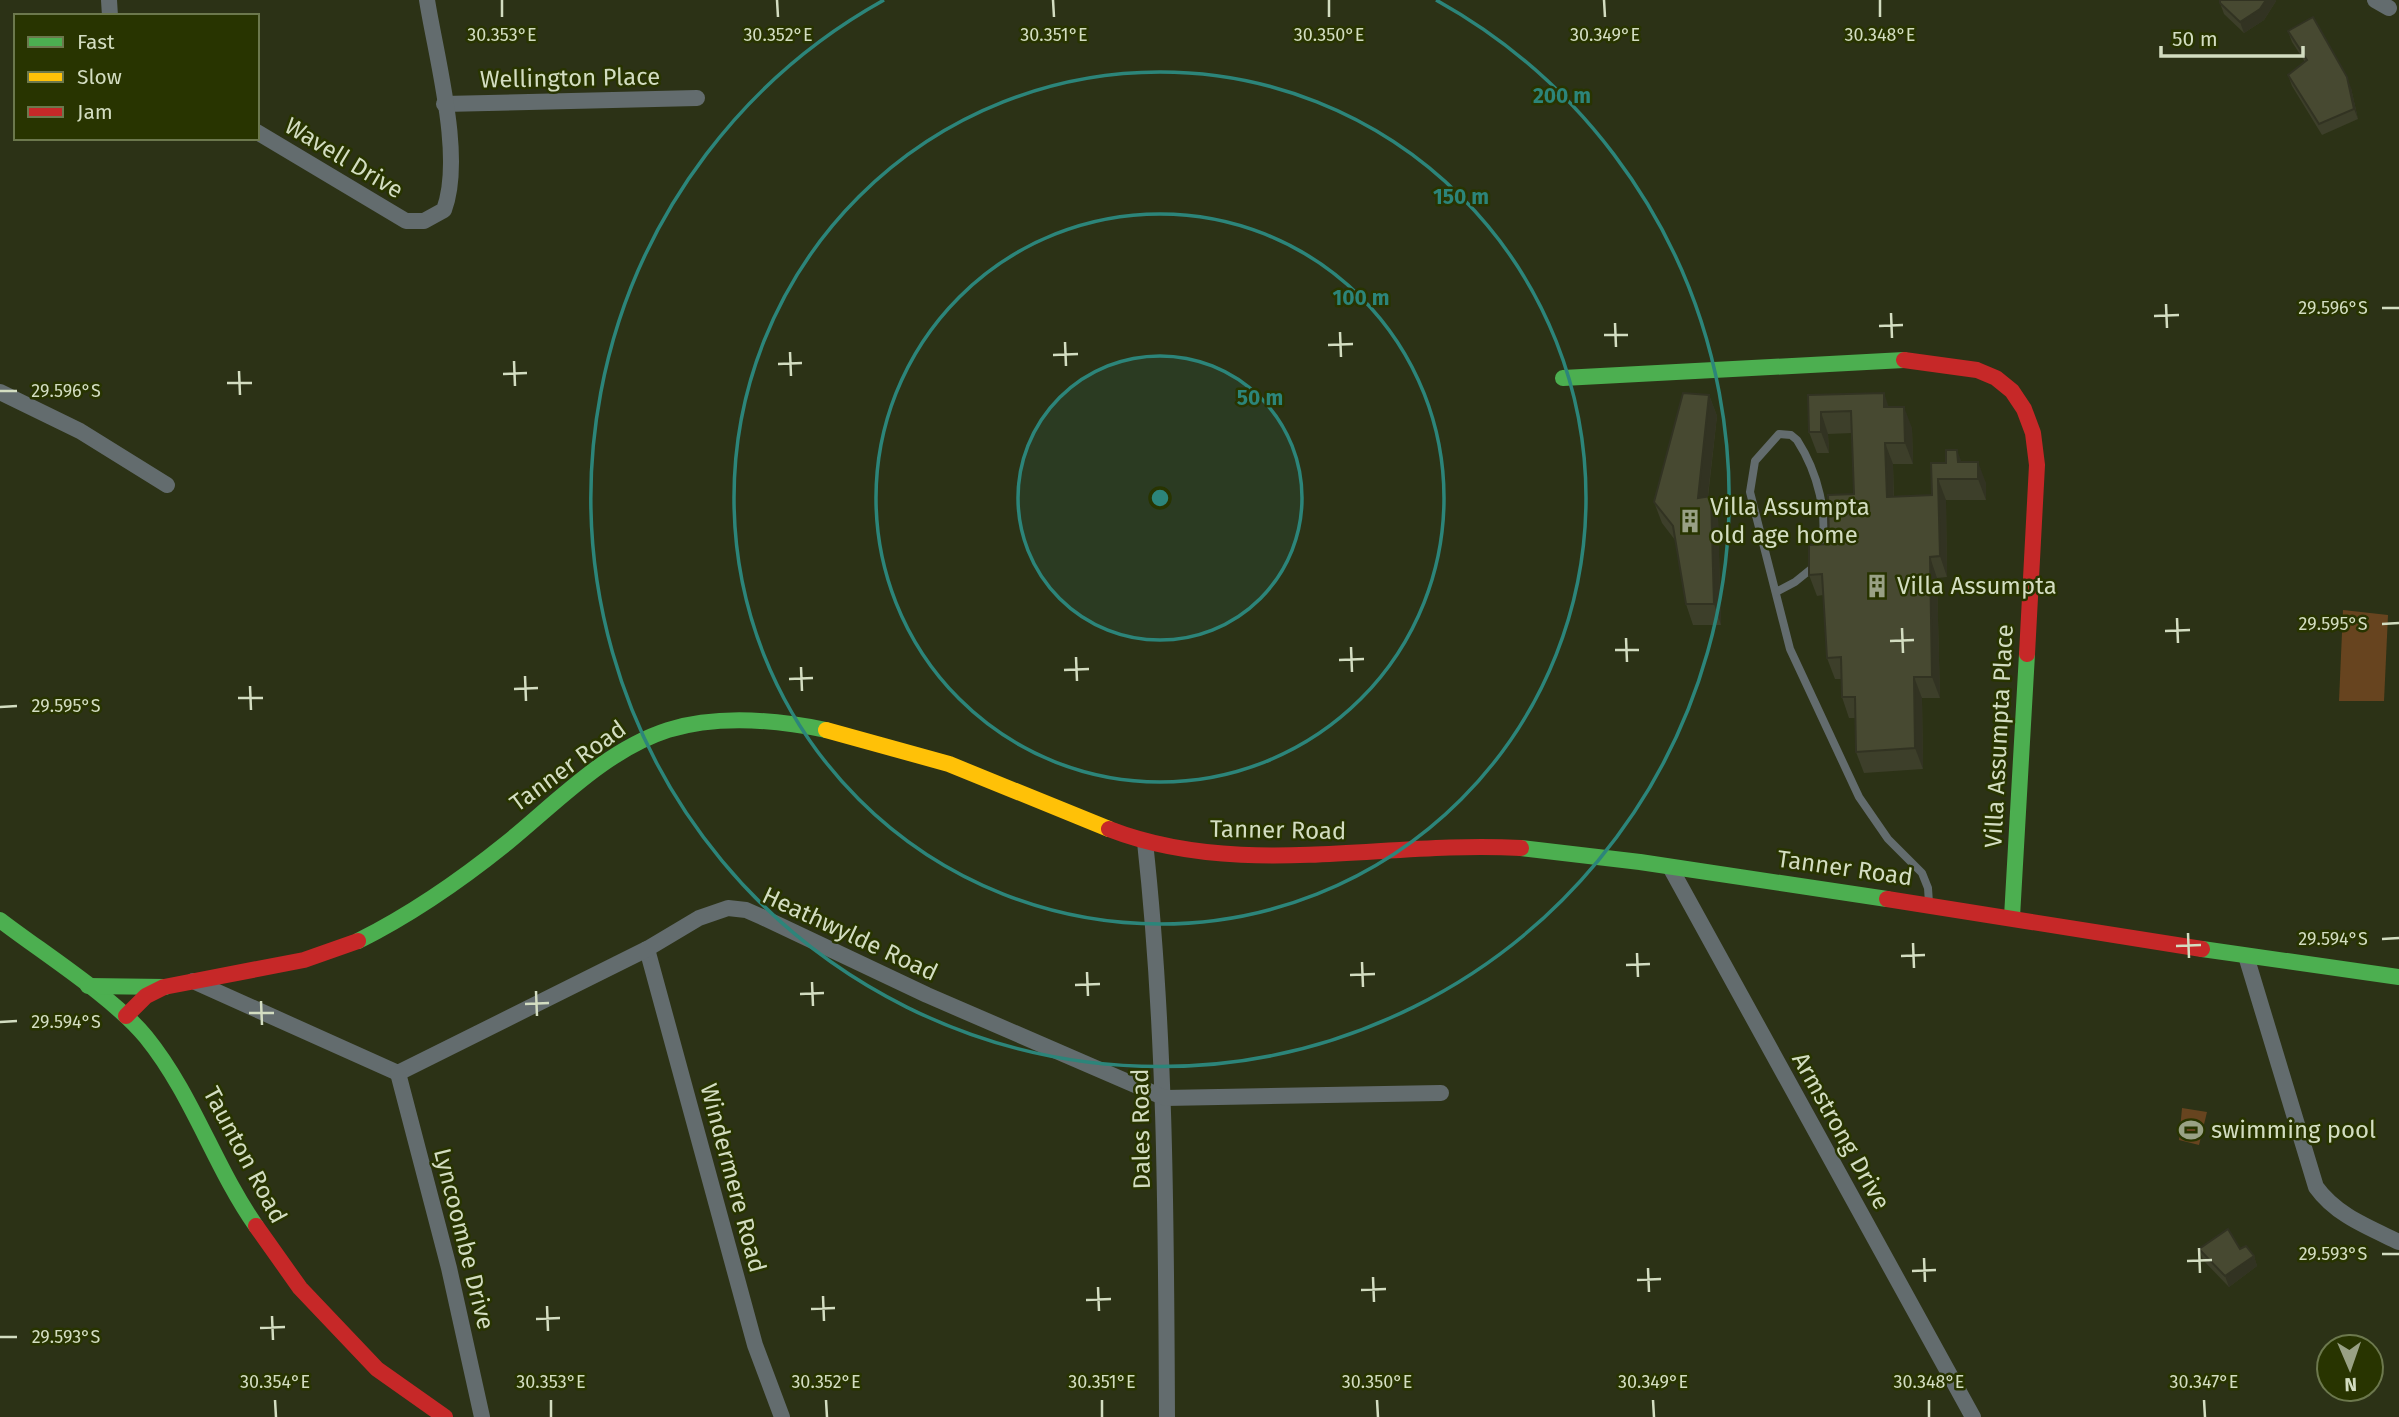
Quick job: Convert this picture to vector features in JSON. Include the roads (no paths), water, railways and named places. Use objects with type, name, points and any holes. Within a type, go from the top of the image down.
[{"type":"street","name":"Wavell Drive","points":[[259,133],[406,221],[424,221],[444,210],[453,181],[427,0]]},
{"type":"street","name":"Wellington Place","points":[[444,104],[697,98]]},
{"type":"street","name":"Villa Assumpta Place","points":[[1563,378],[1899,360],[1975,369],[2000,380],[2017,398],[2029,413],[2035,432],[2037,465],[2012,918]]},
{"type":"street","points":[[0,392],[80,430],[167,485]]},
{"type":"street","name":"Tanner Road","points":[[126,1016],[142,999],[165,987],[308,959],[346,947],[388,927],[437,895],[617,753],[646,738],[681,726],[709,723],[790,726],[881,742],[1024,792],[1145,842],[1195,851],[1264,858],[1502,847],[1670,867],[1928,904],[2246,956],[2399,976]]},
{"type":"street","name":"Dales Road","points":[[1145,842],[1157,956],[1165,1098],[1167,1417]]},
{"type":"street","name":"Armstrong Drive","points":[[1670,867],[1973,1417]]},
{"type":"street","name":"Heathwylde Road","points":[[398,1073],[647,949],[708,914],[728,908],[746,910],[927,995],[1165,1098],[1441,1093]]},
{"type":"street","name":"Taunton Road","points":[[0,920],[126,1016],[172,1070],[235,1196],[300,1289],[377,1369],[445,1417]]},
{"type":"street","name":"Windermere Road","points":[[647,949],[755,1345],[782,1417]]},
{"type":"street","points":[[2246,956],[2316,1186],[2326,1201],[2345,1215],[2399,1242]]},
{"type":"street","points":[[194,981],[398,1073]]},
{"type":"street","points":[[88,986],[165,987]]},
{"type":"street","name":"Lyncoombe Drive","points":[[398,1073],[449,1268],[482,1417]]},
{"type":"lane","points":[[1776,592],[1813,569],[1822,545],[1818,486],[1805,451],[1797,440],[1785,433],[1772,439],[1755,461],[1750,492],[1790,649],[1845,770],[1872,820],[1922,873],[1928,888],[1928,904]]},
{"type":"place","name":"Villa Assumpta old age home","points":[[1690,521]]},
{"type":"place","name":"Villa Assumpta","points":[[1877,586]]},
{"type":"place","name":"swimming pool","points":[[2191,1130]]}]
